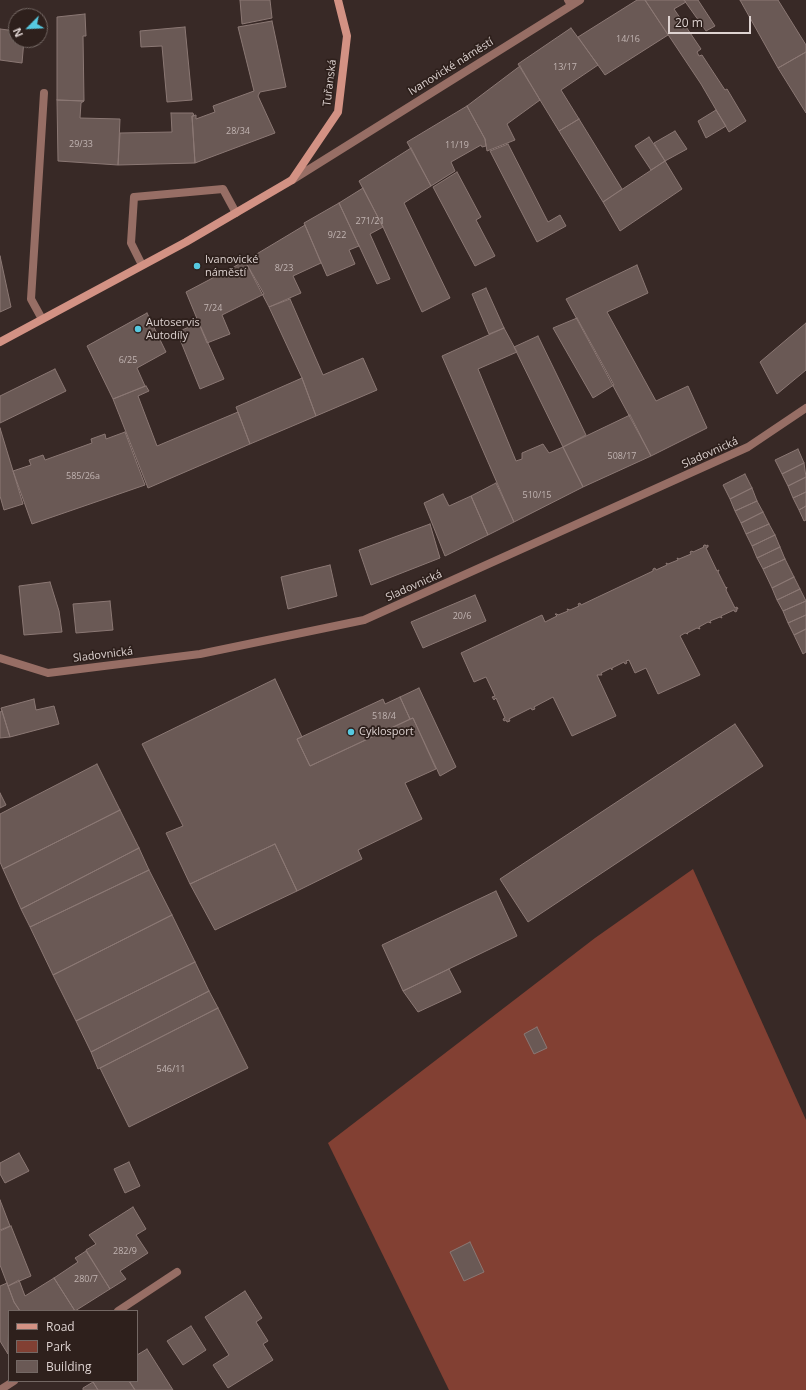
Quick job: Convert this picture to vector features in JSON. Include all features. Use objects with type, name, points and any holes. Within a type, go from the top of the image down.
[{"type":"main road","name":"Tuřanská","points":[[292,180],[338,112],[347,36],[338,0]]},
{"type":"main road","name":"Ivanovické náměstí","points":[[0,342],[142,266],[292,180]]},
{"type":"street","name":"Ivanovické náměstí","points":[[292,180],[570,3],[580,0]]},
{"type":"street","points":[[42,319],[31,299],[44,93]]},
{"type":"street","points":[[142,266],[131,243],[134,197],[222,190],[236,213]]},
{"type":"street","name":"Sladovnická","points":[[0,658],[48,674],[200,654],[364,620],[748,447],[806,408]]},
{"type":"street","points":[[120,1310],[177,1272]]},
{"type":"street","points":[[0,1390],[12,1382]]},
{"type":"green space","points":[[693,869],[806,1120],[806,1390],[449,1390],[328,1143],[595,938]]},
{"type":"building","points":[[240,0],[270,0],[272,18],[242,24]]},
{"type":"building","points":[[637,0],[645,0],[668,35],[605,75],[578,37]]},
{"type":"building","points":[[645,0],[684,0],[686,2],[674,9],[701,49],[697,52],[699,56],[702,55],[725,90],[727,89],[746,121],[729,132],[701,84]]},
{"type":"building","points":[[684,0],[698,0],[715,26],[706,31]]},
{"type":"building","points":[[740,0],[778,0],[806,45],[806,52],[778,68]]},
{"type":"building","points":[[85,14],[86,36],[83,36],[84,101],[57,100],[57,17]]},
{"type":"building","points":[[272,21],[286,87],[260,92],[258,96],[275,133],[195,163],[192,116],[196,115],[196,119],[215,112],[213,106],[254,91],[238,27]]},
{"type":"building","points":[[185,27],[192,100],[167,102],[162,46],[141,47],[140,31]]},
{"type":"building","points":[[571,28],[598,65],[561,90],[579,119],[559,131],[518,64]]},
{"type":"building","points":[[0,29],[8,30],[8,48],[23,48],[22,63],[0,60]]},
{"type":"building","points":[[806,52],[806,113],[778,68]]},
{"type":"building","points":[[520,66],[540,100],[507,124],[515,140],[487,151],[485,139],[467,106]]},
{"type":"building","points":[[57,100],[84,101],[81,103],[80,118],[120,119],[118,165],[58,161]]},
{"type":"building","points":[[467,106],[485,139],[486,146],[482,147],[481,145],[451,162],[455,171],[431,186],[407,142]]},
{"type":"building","points":[[716,110],[726,126],[706,138],[698,121]]},
{"type":"building","points":[[171,113],[193,113],[195,163],[118,165],[120,133],[172,132]]},
{"type":"building","points":[[579,119],[622,189],[603,202],[559,131]]},
{"type":"building","points":[[675,131],[687,149],[665,161],[654,143]]},
{"type":"building","points":[[649,137],[665,161],[651,170],[635,146]]},
{"type":"building","points":[[508,144],[548,222],[560,215],[566,226],[537,242],[490,151]]},
{"type":"building","points":[[411,148],[431,186],[404,203],[450,298],[422,312],[383,227],[359,181]]},
{"type":"building","points":[[665,161],[682,189],[620,231],[603,202]]},
{"type":"building","points":[[457,172],[481,217],[476,220],[495,256],[475,266],[433,187]]},
{"type":"building","points":[[363,188],[383,227],[370,234],[390,279],[377,284],[339,203]]},
{"type":"building","points":[[339,203],[359,246],[349,250],[355,264],[327,276],[304,223]]},
{"type":"building","points":[[305,225],[321,263],[293,276],[301,293],[269,307],[245,261]]},
{"type":"building","points":[[0,256],[11,307],[0,312]]},
{"type":"building","points":[[245,261],[264,294],[222,315],[230,334],[207,343],[186,292]]},
{"type":"building","points":[[637,265],[648,293],[607,312],[656,401],[688,386],[707,428],[651,456],[566,299]]},
{"type":"building","points":[[486,288],[504,328],[489,334],[472,294]]},
{"type":"building","points":[[290,299],[323,375],[363,358],[377,390],[316,416],[302,378],[269,307]]},
{"type":"building","points":[[147,313],[166,352],[137,368],[145,386],[113,399],[87,346]]},
{"type":"building","points":[[577,318],[614,385],[593,398],[553,328]]},
{"type":"building","points":[[199,323],[224,379],[200,389],[177,332]]},
{"type":"building","points":[[806,323],[806,370],[777,394],[760,362]]},
{"type":"building","points":[[504,328],[517,352],[478,369],[516,461],[522,459],[522,453],[543,444],[549,453],[563,447],[583,487],[514,522],[442,356]]},
{"type":"building","points":[[538,336],[586,435],[563,447],[514,347]]},
{"type":"building","points":[[55,369],[66,391],[0,423],[0,396]]},
{"type":"building","points":[[302,378],[316,416],[250,444],[236,407]]},
{"type":"building","points":[[146,386],[149,391],[138,396],[157,446],[238,412],[250,444],[148,488],[113,399]]},
{"type":"building","points":[[630,415],[651,456],[583,487],[563,447]]},
{"type":"building","points":[[0,428],[23,504],[4,510],[0,496]]},
{"type":"building","points":[[125,432],[145,485],[32,524],[13,471],[31,465],[29,460],[43,455],[45,460],[92,443],[91,439],[105,434],[106,439]]},
{"type":"building","points":[[798,449],[804,463],[782,474],[775,460]]},
{"type":"building","points":[[804,463],[806,477],[788,486],[782,474]]},
{"type":"building","points":[[745,474],[752,488],[730,499],[723,485]]},
{"type":"building","points":[[806,477],[806,492],[793,498],[788,486]]},
{"type":"building","points":[[496,483],[514,522],[488,535],[471,496]]},
{"type":"building","points":[[752,488],[757,501],[735,511],[730,499]]},
{"type":"building","points":[[806,492],[806,506],[799,510],[793,498]]},
{"type":"building","points":[[443,494],[449,506],[471,496],[488,535],[445,556],[424,503]]},
{"type":"building","points":[[757,501],[763,512],[741,523],[735,511]]},
{"type":"building","points":[[806,506],[806,520],[804,521],[799,510]]},
{"type":"building","points":[[763,512],[769,524],[746,534],[741,523]]},
{"type":"building","points":[[430,524],[440,558],[371,585],[359,550]]},
{"type":"building","points":[[769,524],[775,535],[752,546],[746,534]]},
{"type":"building","points":[[775,535],[780,547],[757,558],[752,546]]},
{"type":"building","points":[[708,545],[706,548],[717,571],[719,570],[718,572],[726,588],[727,587],[726,590],[735,608],[737,607],[738,609],[736,609],[737,611],[735,612],[734,610],[721,616],[722,618],[720,617],[710,621],[711,623],[708,622],[699,627],[700,629],[697,628],[687,633],[688,634],[685,633],[680,636],[700,675],[658,694],[646,668],[635,673],[629,660],[626,661],[627,663],[625,664],[624,662],[612,668],[612,670],[611,668],[601,673],[602,675],[597,675],[616,716],[572,736],[553,697],[534,707],[535,709],[532,710],[531,708],[509,719],[510,721],[507,722],[503,719],[505,718],[496,698],[494,700],[492,697],[495,696],[486,677],[474,682],[461,653],[542,615],[545,622],[557,616],[555,614],[558,615],[568,611],[567,609],[570,610],[579,606],[578,604],[580,603],[581,605],[653,571],[655,568],[656,570],[667,565],[666,563],[668,564],[678,560],[677,558],[679,559],[691,554],[690,552],[704,547],[703,546]]},
{"type":"building","points":[[780,547],[785,559],[763,569],[757,558]]},
{"type":"building","points":[[785,559],[794,577],[772,588],[763,569]]},
{"type":"building","points":[[330,565],[337,596],[288,609],[281,577]]},
{"type":"building","points":[[794,577],[800,589],[777,600],[772,588]]},
{"type":"building","points":[[50,582],[59,611],[62,632],[24,635],[19,586]]},
{"type":"building","points":[[800,589],[806,601],[783,611],[777,600]]},
{"type":"building","points":[[475,595],[486,621],[423,648],[411,622]]},
{"type":"building","points":[[110,601],[113,630],[76,633],[73,604]]},
{"type":"building","points":[[806,601],[806,615],[788,623],[783,611]]},
{"type":"building","points":[[806,615],[806,629],[794,635],[788,623]]},
{"type":"building","points":[[806,629],[806,652],[803,654],[794,635]]},
{"type":"building","points":[[275,679],[302,737],[297,739],[310,766],[413,718],[436,769],[405,783],[422,819],[358,850],[362,859],[297,891],[275,844],[190,884],[166,833],[183,826],[142,744]]},
{"type":"building","points":[[419,688],[456,767],[440,776],[413,718],[410,719],[400,697]]},
{"type":"building","points":[[400,697],[410,719],[310,766],[297,739],[383,699],[385,704]]},
{"type":"building","points":[[34,699],[36,710],[54,706],[59,724],[10,737],[1,708]]},
{"type":"building","points":[[2,711],[10,737],[0,738],[0,712]]},
{"type":"building","points":[[735,724],[763,766],[528,922],[500,879]]},
{"type":"building","points":[[97,764],[120,810],[3,869],[0,862],[0,814]]},
{"type":"building","points":[[0,793],[6,805],[0,808]]},
{"type":"building","points":[[120,810],[139,848],[21,909],[3,869]]},
{"type":"building","points":[[275,844],[297,891],[215,930],[190,884]]},
{"type":"building","points":[[139,848],[149,870],[30,927],[21,909]]},
{"type":"building","points":[[149,870],[172,915],[53,975],[30,927]]},
{"type":"building","points":[[496,891],[517,936],[403,991],[382,945]]},
{"type":"building","points":[[172,915],[195,962],[76,1021],[53,975]]},
{"type":"building","points":[[195,962],[209,991],[91,1052],[76,1021]]},
{"type":"building","points":[[449,969],[461,992],[418,1012],[403,991]]},
{"type":"building","points":[[209,991],[218,1008],[98,1069],[91,1052]]},
{"type":"building","points":[[218,1008],[248,1068],[129,1127],[100,1068]]},
{"type":"building","points":[[537,1027],[547,1048],[534,1054],[524,1034]]},
{"type":"building","points":[[19,1153],[29,1171],[5,1183],[0,1174],[0,1163]]},
{"type":"building","points":[[129,1162],[140,1186],[125,1193],[114,1169]]},
{"type":"building","points":[[0,1200],[10,1226],[0,1230]]},
{"type":"building","points":[[133,1207],[146,1229],[136,1235],[148,1253],[120,1271],[126,1279],[110,1289],[86,1250],[96,1244],[89,1235]]},
{"type":"building","points":[[11,1226],[31,1276],[8,1286],[0,1265],[0,1231]]},
{"type":"building","points":[[470,1242],[484,1272],[464,1281],[450,1252]]},
{"type":"building","points":[[86,1251],[110,1289],[77,1310],[74,1310],[54,1278],[78,1262],[75,1258]]},
{"type":"building","points":[[54,1278],[74,1310],[19,1310],[14,1302],[8,1286],[19,1280],[25,1296]]},
{"type":"building","points":[[7,1283],[14,1302],[19,1310],[8,1310],[8,1354],[0,1341],[0,1286]]},
{"type":"building","points":[[245,1291],[262,1318],[256,1322],[268,1341],[263,1344],[273,1360],[228,1388],[213,1365],[229,1355],[205,1317]]},
{"type":"building","points":[[191,1326],[206,1350],[183,1365],[167,1341]]},
{"type":"building","points":[[147,1349],[173,1390],[135,1390],[130,1382],[138,1382],[138,1354]]},
{"type":"building","points":[[93,1382],[130,1382],[135,1390],[98,1390]]},
{"type":"building","points":[[93,1382],[98,1390],[83,1390],[83,1388]]},
{"type":"place","name":"Ivanovické náměstí","points":[[197,266]]},
{"type":"place","name":"Autoservis Autodíly","points":[[138,329]]},
{"type":"place","name":"Cyklosport","points":[[351,732]]}]
